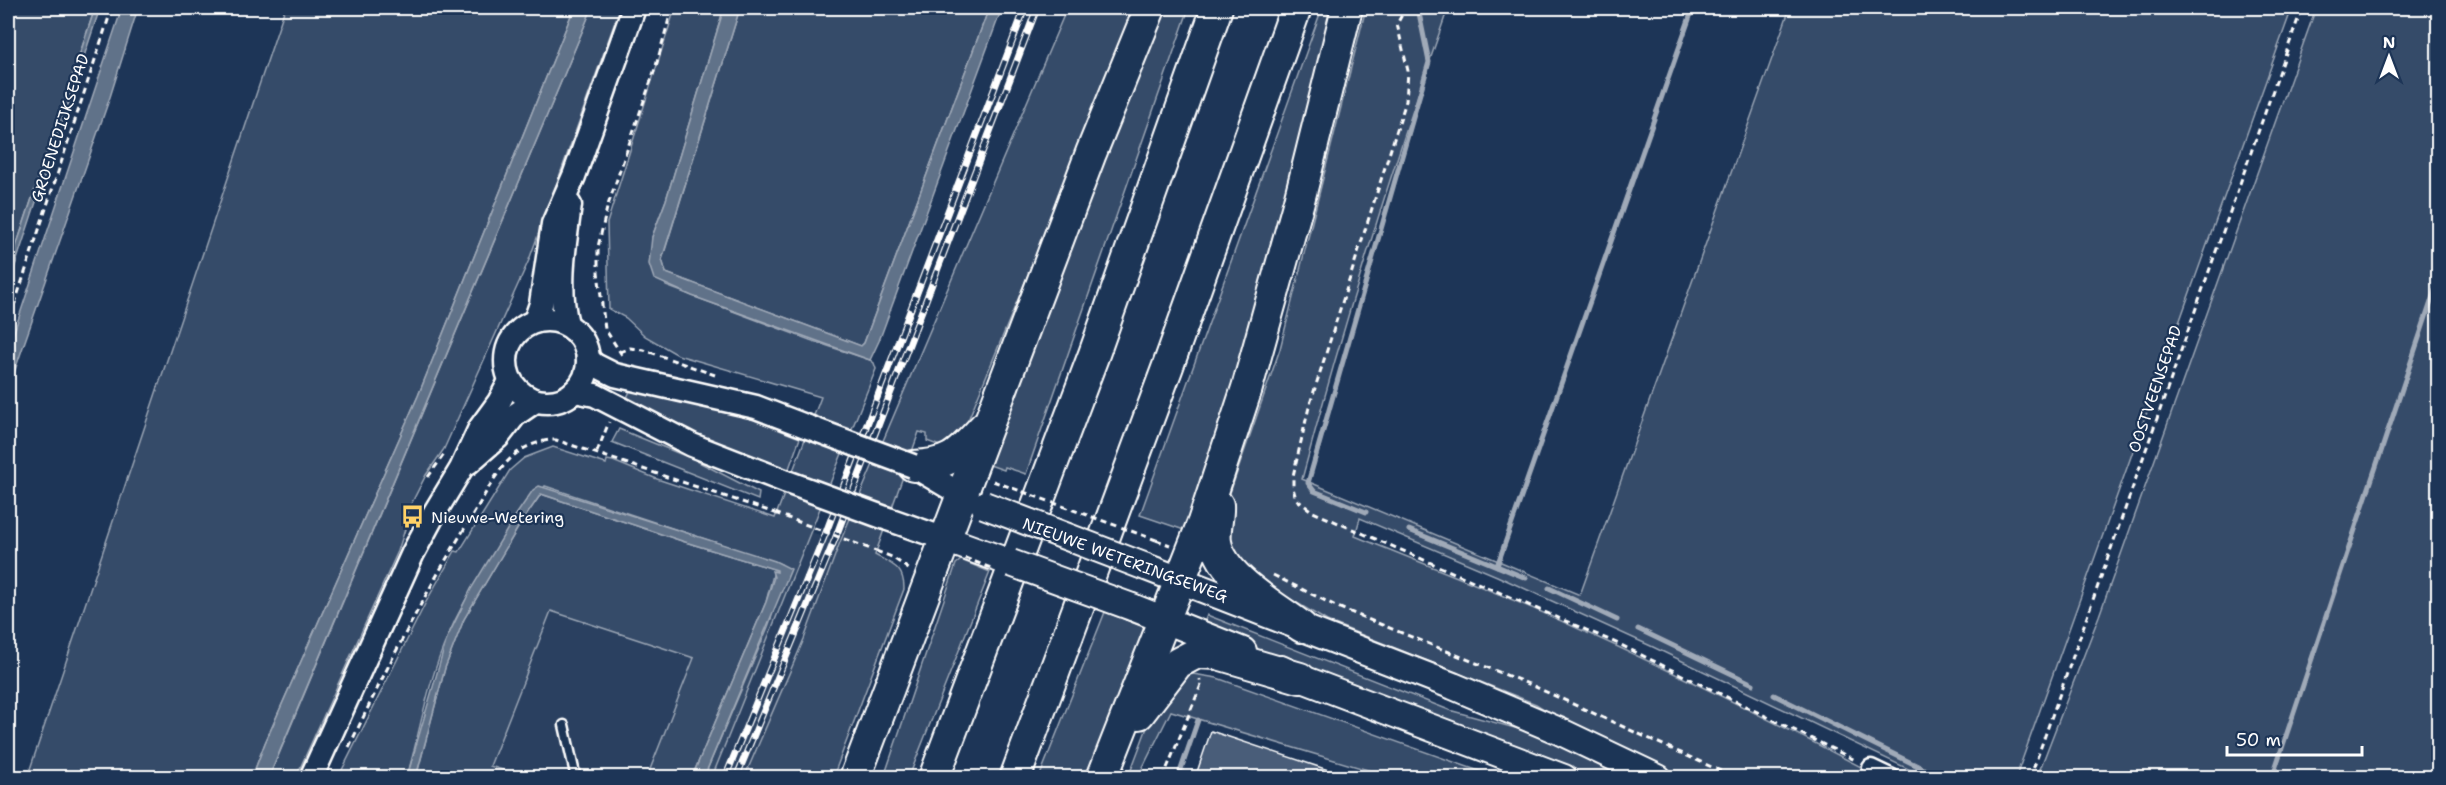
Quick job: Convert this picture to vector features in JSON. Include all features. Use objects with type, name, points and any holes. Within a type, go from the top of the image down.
[{"type":"highway","points":[[855,777],[957,544],[973,500],[991,419],[1091,153],[1150,8]]},
{"type":"highway","points":[[934,777],[1086,376],[1217,8]]},
{"type":"highway","points":[[1015,777],[1164,378],[1296,8]]},
{"type":"highway","points":[[1102,777],[1216,484],[1266,326],[1347,8]]},
{"type":"highway","points":[[914,466],[935,465],[949,460],[964,448],[991,419]]},
{"type":"highway","points":[[1216,484],[1219,515],[1216,541],[1224,563],[1236,578],[1302,627]]},
{"type":"highway","points":[[1115,746],[1178,663],[1191,655],[1204,652],[1218,654],[1300,678]]},
{"type":"main road","points":[[536,321],[541,304],[553,224],[574,176],[634,8]]},
{"type":"main road","points":[[567,324],[562,307],[562,289],[574,176]]},
{"type":"main road","points":[[557,320],[567,324],[578,333],[585,345],[588,359],[587,371],[575,391],[554,402],[534,402],[519,392],[510,381],[505,357],[508,345],[514,334],[524,326],[536,321],[557,320]]},
{"type":"main road","name":"NIEUWE WETERINGSEWEG","points":[[588,359],[615,375],[756,407],[914,466],[973,500],[1146,567],[1186,566],[1302,627],[1559,730],[1658,777]]},
{"type":"main road","points":[[311,777],[413,553],[461,469],[489,432],[499,402],[510,381]]},
{"type":"main road","points":[[575,391],[595,395],[692,445],[787,482],[1164,619],[1251,654],[1300,678],[1564,777]]},
{"type":"main road","points":[[489,432],[534,402]]},
{"type":"street","points":[[1870,768],[1892,777]]},
{"type":"lane","points":[[564,725],[576,777]]},
{"type":"path","name":"GROENEDIJKSEPAD","points":[[8,324],[112,8]]},
{"type":"path","points":[[621,352],[606,329],[597,272],[598,247],[607,208],[656,66],[672,8]]},
{"type":"path","points":[[1408,8],[1405,9],[1397,24],[1408,71],[1406,101],[1309,407],[1293,476],[1296,499],[1312,512],[1621,645],[1870,768]]},
{"type":"path","name":"OOSTVEENSEPAD","points":[[2030,777],[2302,8]]},
{"type":"path","points":[[355,735],[423,600],[454,545],[511,457],[547,439],[597,452],[775,513],[876,551]]},
{"type":"path","name":"NIEUWE WETERINGSEWEG","points":[[993,481],[1156,540],[1186,566]]},
{"type":"path","points":[[1266,573],[1341,608],[1531,685],[1736,777]]},
{"type":"shaded area","points":[[8,8],[95,8],[8,271]]},
{"type":"shaded area","points":[[95,8],[100,8],[8,287],[8,271]]},
{"type":"shaded area","points":[[122,8],[138,8],[110,97],[8,390],[8,350]]},
{"type":"shaded area","points":[[285,8],[574,8],[418,396],[252,777],[27,778]]},
{"type":"shaded area","points":[[574,8],[592,8],[269,777],[252,777],[418,396]]},
{"type":"shaded area","points":[[592,8],[620,8],[529,260],[444,449],[426,475],[404,518],[408,520],[398,551],[296,777],[269,778]]},
{"type":"shaded area","points":[[675,8],[724,8],[666,200],[652,237],[666,286],[870,360],[876,369],[712,777],[704,777],[768,627],[773,613],[781,564],[545,486],[479,577],[457,616],[435,670],[407,777],[338,778],[426,602],[455,551],[459,552],[510,470],[524,458],[553,447],[606,464],[607,460],[613,461],[657,479],[775,518],[821,397],[678,355],[645,336],[626,318],[609,309],[607,223]]},
{"type":"shaded area","points":[[724,8],[740,8],[662,259],[666,273],[861,346],[989,8],[1002,8],[870,360],[692,296],[654,279],[649,264],[652,237],[666,200]]},
{"type":"shaded area","points":[[740,8],[989,8],[861,346],[666,273],[662,260]]},
{"type":"shaded area","points":[[1067,8],[1138,8],[964,430],[945,448],[927,441],[927,434],[919,432],[875,555],[900,571],[904,589],[833,777],[744,778],[804,639],[840,542]]},
{"type":"shaded area","points":[[1161,8],[1189,8],[1026,474],[1005,467],[1004,470],[981,462]]},
{"type":"shaded area","points":[[1322,8],[1336,8],[1193,533],[1140,515]]},
{"type":"shaded area","points":[[1366,8],[1448,8],[1370,242],[1302,479],[1580,595],[1790,8],[2292,8],[2016,777],[1925,777],[1653,647],[1497,576],[1360,518],[1355,536],[1507,597],[1598,638],[1720,695],[1880,777],[1667,777],[1606,748],[1536,704],[1327,621],[1249,574],[1228,542],[1224,510],[1280,349]]},
{"type":"shaded area","points":[[2316,8],[2438,8],[2438,777],[2037,777],[2099,616]]},
{"type":"shaded area","points":[[632,386],[726,409],[800,438],[787,474],[711,446],[625,403]]},
{"type":"shaded area","points":[[619,429],[695,460],[759,493],[758,500],[612,442]]},
{"type":"shaded area","points":[[539,486],[775,561],[791,569],[704,777],[692,777],[766,602],[774,577],[772,571],[777,572],[777,570],[541,494],[519,526],[464,619],[445,668],[416,777],[407,777],[447,638],[471,589],[516,515],[533,490]]},
{"type":"shaded area","points":[[541,494],[777,570],[778,572],[774,571],[766,602],[692,777],[647,777],[694,658],[551,611],[490,766],[525,777],[416,778],[445,668],[464,619],[519,526]]},
{"type":"shaded area","points":[[811,532],[840,542],[804,639],[744,777],[712,778]]},
{"type":"shaded area","points":[[961,560],[990,572],[909,777],[884,777],[956,564]]},
{"type":"shaded area","points":[[550,610],[694,658],[647,777],[525,777],[490,766]]},
{"type":"shaded area","points":[[1105,612],[1147,628],[1091,777],[1039,778]]},
{"type":"shaded area","points":[[1207,615],[1449,710],[1540,735],[1642,777],[1591,777],[1566,769],[1202,628]]},
{"type":"shaded area","points":[[1193,674],[1217,678],[1496,777],[1391,777],[1171,711],[1138,777],[1128,778],[1148,725],[1181,677]]},
{"type":"building","points":[[1211,731],[1343,775],[1342,777],[1215,777],[1197,772]]},
{"type":"waterway","points":[[1497,566],[1693,8]]},
{"type":"waterway","points":[[1366,512],[1314,491],[1308,483],[1429,62],[1419,13]]},
{"type":"waterway","points":[[2272,778],[2438,281]]},
{"type":"waterway","points":[[1409,530],[1526,578]]},
{"type":"waterway","points":[[1549,588],[1617,620]]},
{"type":"waterway","points":[[1638,629],[1753,684]]},
{"type":"waterway","points":[[1774,695],[1942,778]]},
{"type":"waterway","points":[[1178,778],[1198,720]]},
{"type":"railway","points":[[725,778],[825,535],[1025,8]]},
{"type":"railway","points":[[736,778],[835,539],[1037,8]]},
{"type":"place","name":"Nieuwe-Wetering","points":[[413,517]]}]
